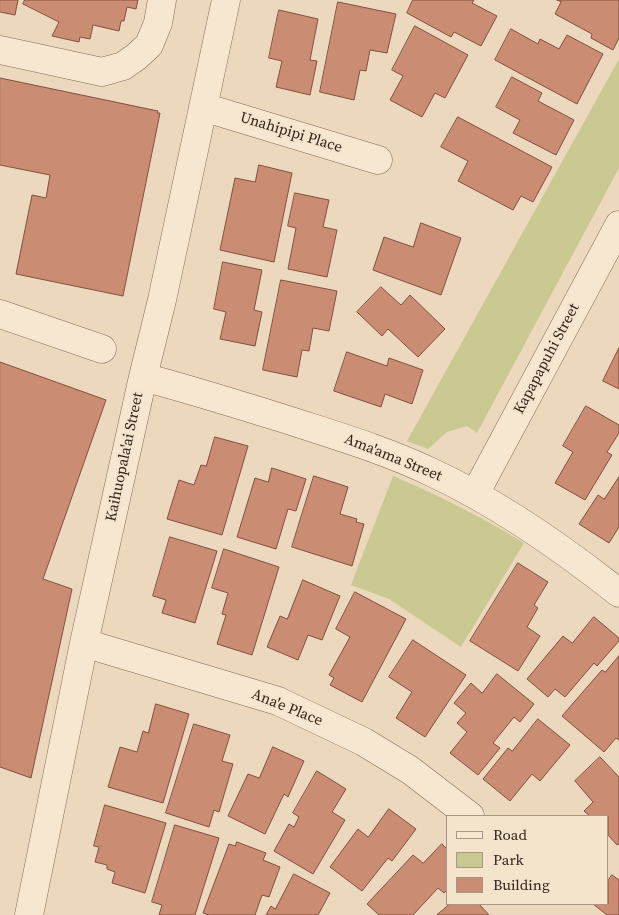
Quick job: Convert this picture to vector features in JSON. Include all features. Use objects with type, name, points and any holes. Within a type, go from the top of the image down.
[{"type":"street","points":[[0,50],[102,72],[123,66],[149,45],[158,23],[162,0]]},
{"type":"street","name":"Kaihuopala'ai Street","points":[[30,915],[84,643],[162,300],[226,0]]},
{"type":"street","name":"Unahipipi Place","points":[[203,107],[378,160]]},
{"type":"street","name":"Kapapapuhi Street","points":[[475,494],[615,243]]},
{"type":"street","points":[[0,314],[102,349]]},
{"type":"street","name":"Ama'ama Street","points":[[143,377],[362,444],[430,472],[475,494],[588,569],[619,593]]},
{"type":"street","name":"Ana'e Place","points":[[84,643],[278,701],[364,742],[410,770],[469,815]]},
{"type":"green space","points":[[619,59],[619,168],[477,433],[467,426],[447,432],[428,449],[407,441]]},
{"type":"green space","points":[[393,476],[460,507],[524,543],[461,647],[389,599],[351,585]]},
{"type":"building","points":[[0,0],[18,0],[15,15],[0,12]]},
{"type":"building","points":[[25,0],[138,0],[136,9],[127,7],[124,21],[121,21],[119,31],[93,25],[90,39],[80,37],[79,42],[52,36],[59,22],[23,4]]},
{"type":"building","points":[[413,0],[474,0],[472,3],[497,16],[481,46],[454,32],[451,37],[407,13]]},
{"type":"building","points":[[557,0],[619,0],[619,38],[613,50],[591,38],[592,34],[555,14],[561,2]]},
{"type":"building","points":[[338,2],[396,14],[387,53],[370,50],[366,71],[360,70],[354,100],[320,92]]},
{"type":"building","points":[[279,10],[318,19],[310,60],[317,61],[310,95],[276,87],[282,61],[269,58]]},
{"type":"building","points":[[415,26],[468,55],[445,98],[435,93],[422,117],[390,100],[403,76],[392,70]]},
{"type":"building","points":[[511,29],[538,44],[540,39],[559,49],[567,35],[603,54],[577,104],[495,60]]},
{"type":"building","points":[[512,77],[542,93],[538,101],[574,120],[556,155],[513,133],[520,120],[496,107]]},
{"type":"building","points":[[0,78],[158,111],[157,113],[160,113],[123,296],[16,274],[32,195],[46,198],[50,175],[0,165]]},
{"type":"building","points":[[458,117],[552,167],[533,202],[521,196],[513,210],[458,181],[468,161],[441,147]]},
{"type":"building","points":[[259,165],[292,173],[274,262],[220,250],[235,178],[255,182]]},
{"type":"building","points":[[295,193],[329,200],[323,227],[337,230],[327,277],[288,269],[296,228],[288,226]]},
{"type":"building","points":[[421,223],[461,238],[441,295],[373,270],[384,237],[413,247]]},
{"type":"building","points":[[223,262],[262,270],[254,310],[262,312],[255,346],[220,339],[226,312],[214,309]]},
{"type":"building","points":[[281,280],[337,291],[329,331],[313,328],[309,351],[302,350],[297,377],[263,370]]},
{"type":"building","points":[[381,287],[401,305],[410,295],[445,329],[418,357],[388,329],[382,336],[357,312]]},
{"type":"building","points":[[619,348],[619,389],[603,381]]},
{"type":"building","points":[[347,352],[387,366],[389,358],[423,370],[412,404],[385,394],[381,407],[334,391]]},
{"type":"building","points":[[0,362],[106,400],[43,579],[72,589],[31,778],[0,767]]},
{"type":"building","points":[[586,406],[619,425],[619,433],[607,452],[612,455],[585,500],[555,483],[573,452],[563,446]]},
{"type":"building","points":[[215,437],[248,446],[222,535],[167,519],[179,480],[194,485],[201,465],[206,466]]},
{"type":"building","points":[[272,468],[306,479],[296,511],[288,509],[276,549],[237,537],[255,478],[268,482]]},
{"type":"building","points":[[314,476],[348,487],[340,514],[357,519],[356,522],[364,524],[352,566],[292,547]]},
{"type":"building","points":[[619,477],[619,527],[609,543],[579,524],[598,495],[604,499]]},
{"type":"building","points":[[170,537],[217,551],[195,623],[162,613],[166,600],[153,596]]},
{"type":"building","points":[[224,549],[279,567],[252,655],[217,644],[226,615],[222,614],[228,593],[212,588]]},
{"type":"building","points":[[518,563],[548,582],[534,605],[538,608],[527,627],[540,636],[518,671],[470,641]]},
{"type":"building","points":[[303,580],[340,596],[322,640],[308,635],[298,660],[267,647],[280,616],[287,619]]},
{"type":"building","points":[[355,592],[406,619],[362,702],[330,685],[334,678],[329,675],[350,637],[336,629]]},
{"type":"building","points":[[594,617],[619,638],[619,641],[597,666],[594,663],[565,697],[555,689],[548,697],[527,679],[563,636],[572,643]]},
{"type":"building","points":[[413,640],[466,675],[425,737],[396,718],[412,692],[389,677]]},
{"type":"building","points":[[619,656],[619,740],[616,738],[604,752],[562,716],[602,670],[605,672]]},
{"type":"building","points":[[497,674],[534,704],[520,722],[514,717],[493,743],[500,748],[478,775],[450,753],[467,732],[457,723],[466,713],[454,703],[471,683],[482,693]]},
{"type":"building","points":[[156,704],[189,714],[163,803],[108,787],[120,747],[137,752],[143,731],[148,733]]},
{"type":"building","points":[[538,719],[570,745],[540,781],[532,774],[510,801],[483,779],[508,748],[512,751]]},
{"type":"building","points":[[194,724],[230,735],[222,761],[233,764],[219,812],[214,810],[209,827],[166,813]]},
{"type":"building","points":[[273,747],[304,761],[288,797],[284,794],[265,834],[228,816],[248,774],[259,778]]},
{"type":"building","points":[[600,757],[619,777],[619,844],[617,845],[609,836],[609,815],[589,815],[584,811],[593,802],[575,781]]},
{"type":"building","points":[[317,771],[346,789],[332,812],[345,820],[313,874],[274,851],[289,824],[294,827],[299,817],[293,813]]},
{"type":"building","points":[[105,805],[166,823],[145,893],[112,883],[115,872],[107,869],[107,865],[95,862],[99,847],[94,846]]},
{"type":"building","points":[[389,809],[416,829],[392,861],[388,858],[362,891],[330,867],[358,829],[368,837]]},
{"type":"building","points":[[175,825],[219,838],[195,915],[159,915],[162,905],[152,902]]},
{"type":"building","points":[[237,842],[266,853],[263,860],[280,867],[269,897],[262,895],[255,915],[209,915],[203,913],[229,844],[235,846]]},
{"type":"building","points":[[442,844],[446,848],[446,891],[444,893],[438,888],[413,915],[379,915],[367,904],[413,855],[423,863]]},
{"type":"building","points":[[294,874],[330,893],[318,915],[266,915],[271,906],[275,909]]},
{"type":"building","points":[[612,875],[619,880],[619,915],[607,915],[594,905],[609,905],[609,880]]},
{"type":"building","points":[[449,905],[480,905],[489,915],[437,915]]}]
